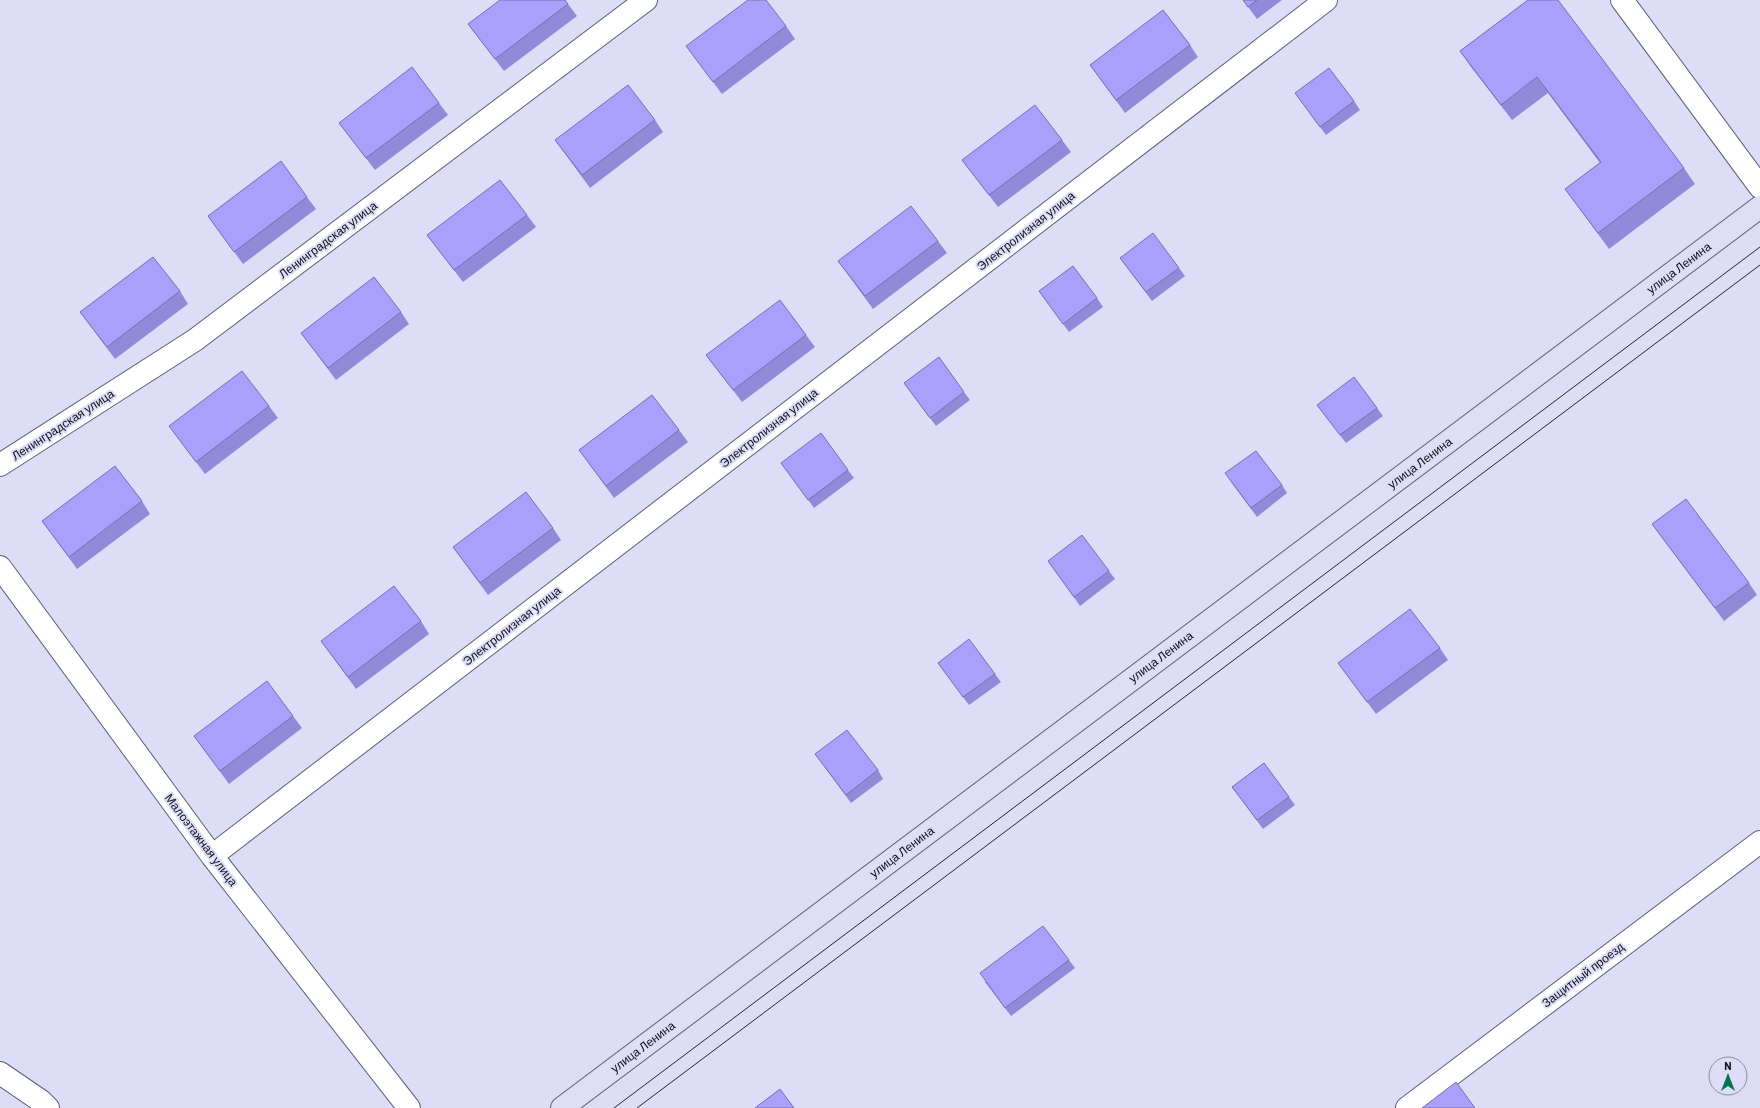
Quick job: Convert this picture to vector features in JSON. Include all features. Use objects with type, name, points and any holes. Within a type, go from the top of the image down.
[{"type":"main road","name":"улица Ленина","points":[[562,1108],[1760,207]]},
{"type":"street","name":"Ленинградская улица","points":[[0,465],[195,340],[646,0]]},
{"type":"street","name":"Электролизная улица","points":[[212,856],[1326,0]]},
{"type":"street","points":[[1622,0],[1760,187]]},
{"type":"street","name":"Малоэтажная улица","points":[[0,567],[212,856],[409,1108]]},
{"type":"street","name":"Защитный проезд","points":[[1407,1108],[1760,842]]},
{"type":"street","points":[[0,1073],[41,1100],[48,1108]]},
{"type":"building","points":[[500,0],[565,0],[568,4],[495,59],[468,24]]},
{"type":"building","points":[[748,0],[766,0],[786,26],[713,82],[686,46]]},
{"type":"building","points":[[1243,0],[1257,0],[1248,7]]},
{"type":"building","points":[[1528,0],[1558,0],[1684,168],[1598,233],[1565,189],[1601,162],[1537,77],[1501,105],[1460,51]]},
{"type":"building","points":[[1163,10],[1190,45],[1116,100],[1090,65]]},
{"type":"building","points":[[412,67],[439,103],[366,158],[339,123]]},
{"type":"building","points":[[1329,68],[1354,101],[1320,127],[1295,93]]},
{"type":"building","points":[[628,85],[655,120],[582,175],[555,140]]},
{"type":"building","points":[[1035,105],[1062,140],[989,195],[962,160]]},
{"type":"building","points":[[281,161],[307,197],[234,252],[208,216]]},
{"type":"building","points":[[500,180],[527,215],[454,270],[427,235]]},
{"type":"building","points":[[911,206],[938,241],[865,296],[838,261]]},
{"type":"building","points":[[1153,233],[1179,268],[1146,292],[1120,258]]},
{"type":"building","points":[[153,257],[180,291],[107,347],[80,312]]},
{"type":"building","points":[[1073,266],[1097,298],[1063,324],[1039,291]]},
{"type":"building","points":[[374,277],[401,312],[328,368],[301,333]]},
{"type":"building","points":[[780,300],[806,335],[733,390],[706,355]]},
{"type":"building","points":[[939,357],[964,392],[930,418],[904,383]]},
{"type":"building","points":[[242,371],[269,406],[196,462],[169,426]]},
{"type":"building","points":[[1354,377],[1377,408],[1340,435],[1317,405]]},
{"type":"building","points":[[652,395],[679,430],[606,486],[579,450]]},
{"type":"building","points":[[821,433],[848,470],[808,500],[781,463]]},
{"type":"building","points":[[1256,451],[1282,485],[1251,508],[1225,473]]},
{"type":"building","points":[[115,466],[142,501],[69,557],[42,521]]},
{"type":"building","points":[[526,492],[553,528],[480,583],[453,547]]},
{"type":"building","points":[[1686,499],[1749,583],[1715,608],[1652,524]]},
{"type":"building","points":[[1082,535],[1109,571],[1074,597],[1048,561]]},
{"type":"building","points":[[394,586],[421,621],[348,677],[321,641]]},
{"type":"building","points":[[1410,609],[1440,648],[1367,702],[1338,663]]},
{"type":"building","points":[[969,639],[995,674],[963,697],[938,663]]},
{"type":"building","points":[[267,681],[293,716],[220,771],[194,736]]},
{"type":"building","points":[[847,730],[878,770],[846,795],[815,754]]},
{"type":"building","points":[[1264,763],[1289,797],[1257,820],[1232,787]]},
{"type":"building","points":[[1043,926],[1069,960],[1005,1008],[980,973]]},
{"type":"building","points":[[1456,1082],[1475,1108],[1422,1108]]},
{"type":"building","points":[[780,1089],[794,1108],[755,1108]]},
{"type":"tram line","points":[[614,1108],[1760,247]]},
{"type":"tram line","points":[[637,1108],[1760,265]]}]
